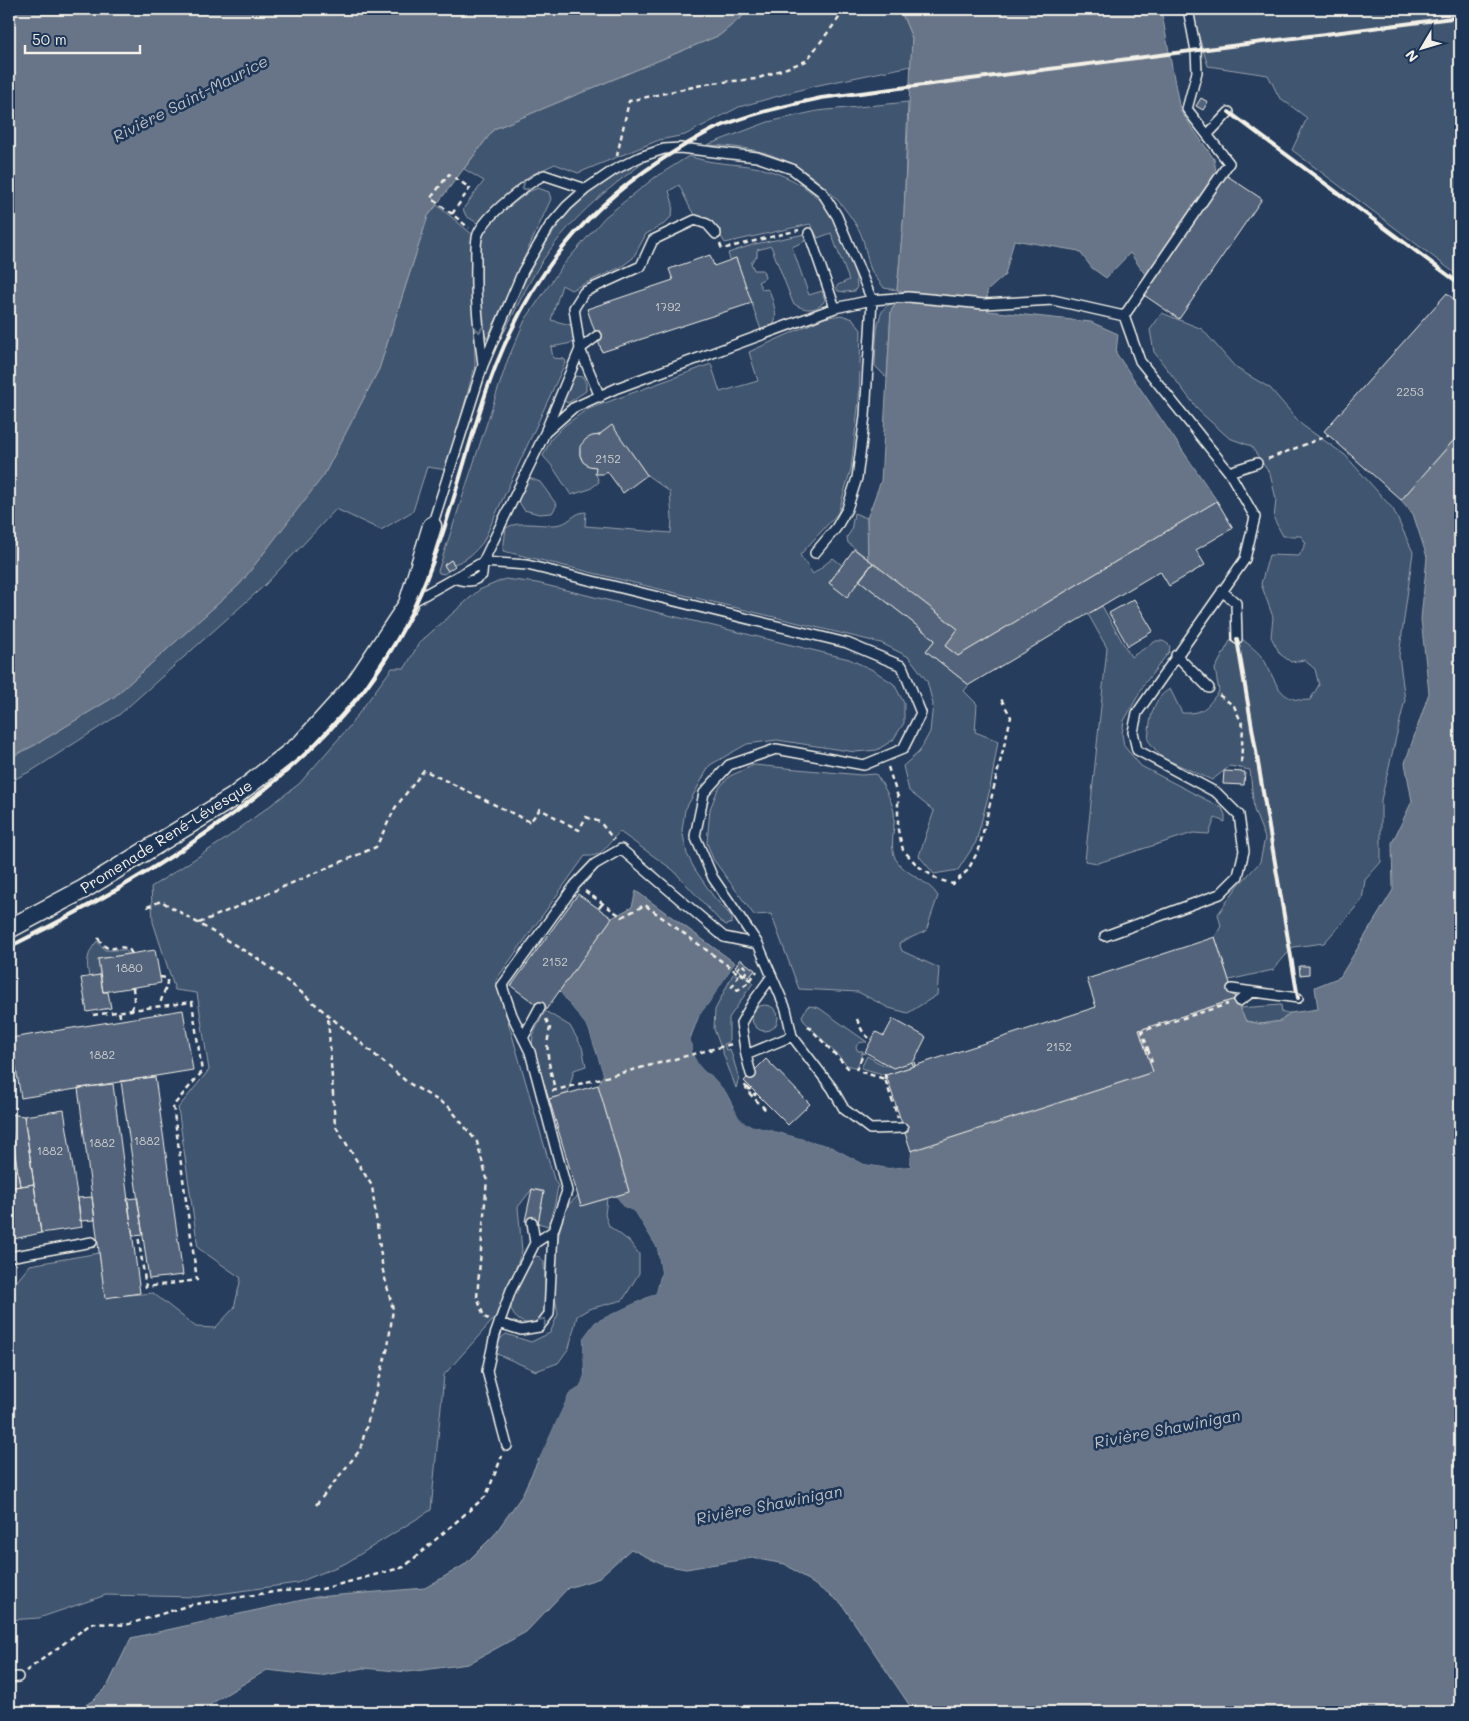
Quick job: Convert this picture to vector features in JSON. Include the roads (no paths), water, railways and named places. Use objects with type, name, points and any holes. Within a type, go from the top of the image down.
[{"type":"street","name":"Promenade René-Lévesque","points":[[9,929],[84,889],[232,798],[301,744],[355,684],[408,604],[432,526]]},
{"type":"lane","points":[[1124,316],[1229,163],[1188,109],[1197,72],[1196,51],[1188,9]]},
{"type":"lane","points":[[1208,134],[1229,112]]},
{"type":"lane","points":[[432,526],[483,365],[523,271],[549,227],[567,206],[586,189],[614,170],[640,157],[664,149],[680,148],[757,157],[792,169],[822,192],[837,216],[872,300],[865,416],[857,478],[847,510],[836,528],[815,553]]},
{"type":"lane","points":[[483,365],[475,295],[478,234],[485,223],[526,185],[544,175],[586,189]]},
{"type":"lane","points":[[600,397],[580,349],[574,308],[584,292],[641,266],[653,240],[695,220],[707,224],[716,234]]},
{"type":"lane","points":[[809,233],[835,308]]},
{"type":"lane","points":[[546,433],[573,408],[617,388],[835,308],[872,300],[908,297],[984,304],[1052,300],[1124,316]]},
{"type":"lane","points":[[1105,936],[1220,894],[1238,876],[1244,851],[1240,816],[1217,793],[1137,750],[1133,732],[1137,713],[1245,559],[1255,517],[1229,472],[1140,361],[1124,316]]},
{"type":"lane","points":[[483,562],[546,433],[580,349],[597,336]]},
{"type":"lane","points":[[1229,472],[1257,463]]},
{"type":"lane","points":[[408,604],[483,562],[527,565],[847,643],[902,666],[921,713],[903,748],[864,765],[776,749],[729,765],[704,793],[695,836],[713,878],[758,944],[786,1009],[792,1036],[832,1088],[844,1109],[870,1129],[902,1127]]},
{"type":"lane","points":[[1222,591],[1236,603],[1236,639]]},
{"type":"lane","points":[[1176,655],[1209,688]]},
{"type":"lane","points":[[498,1323],[521,1330],[538,1327],[549,1314],[553,1231],[567,1191],[530,1052],[512,1015],[502,986],[544,935],[582,878],[595,864],[621,849],[724,937],[758,944]]},
{"type":"lane","points":[[751,1074],[741,1023],[752,1002],[772,976]]},
{"type":"lane","points":[[1232,989],[1298,998]]},
{"type":"lane","points":[[1240,1001],[1252,992]]},
{"type":"lane","points":[[523,1038],[540,1007]]},
{"type":"lane","points":[[746,1054],[792,1036]]},
{"type":"lane","points":[[533,1225],[535,1243]]},
{"type":"lane","points":[[507,1446],[487,1371],[498,1323],[511,1290],[535,1243],[553,1231]]},
{"type":"lane","points":[[9,1257],[92,1242]]},
{"type":"water","name":"Rivière Saint-Maurice","points":[[9,9],[751,9],[720,35],[494,129],[428,216],[379,369],[324,475],[240,584],[114,697],[35,745],[9,758]]},
{"type":"water","points":[[900,9],[1161,9],[1180,110],[1214,159],[1216,171],[1213,184],[1149,280],[1130,253],[1106,278],[1092,268],[1079,251],[1014,240],[1005,275],[987,291],[988,311],[1091,322],[1118,334],[1116,353],[1217,501],[958,656],[945,646],[958,629],[868,559],[867,518],[881,481],[891,311],[897,302],[907,303],[909,293],[897,290],[904,213],[912,38]]},
{"type":"water","name":"Rivière Shawinigan","points":[[1460,433],[1460,1712],[914,1712],[841,1603],[785,1564],[752,1558],[686,1569],[663,1565],[631,1549],[597,1579],[568,1588],[526,1632],[468,1664],[408,1672],[363,1668],[320,1676],[267,1670],[200,1712],[74,1712],[92,1701],[108,1685],[131,1638],[316,1597],[425,1588],[464,1565],[494,1535],[521,1497],[569,1394],[580,1387],[584,1374],[583,1338],[595,1322],[656,1293],[661,1272],[657,1248],[635,1212],[624,1207],[616,1196],[629,1191],[598,1085],[603,1074],[588,1028],[559,991],[612,918],[632,907],[636,891],[735,963],[700,1014],[691,1036],[693,1047],[691,1051],[705,1072],[711,1075],[726,1092],[733,1106],[747,1124],[830,1146],[864,1164],[889,1168],[910,1166],[911,1151],[1153,1072],[1139,1030],[1235,999],[1246,1021],[1261,1024],[1281,1021],[1290,1013],[1318,1009],[1315,987],[1340,977],[1393,890],[1392,843],[1412,801],[1405,763],[1429,693],[1421,619],[1427,557],[1413,514],[1401,500]]},
{"type":"railway","points":[[9,947],[111,893],[164,861],[216,826],[266,788],[311,748],[351,705],[385,660],[402,632],[416,603],[440,542],[491,377],[525,305],[545,272],[569,241],[596,212],[626,185],[667,156],[714,129],[740,119],[821,98],[1460,17]]},
{"type":"railway","points":[[1229,112],[1460,284]]},
{"type":"railway","points":[[1237,639],[1298,998]]}]
